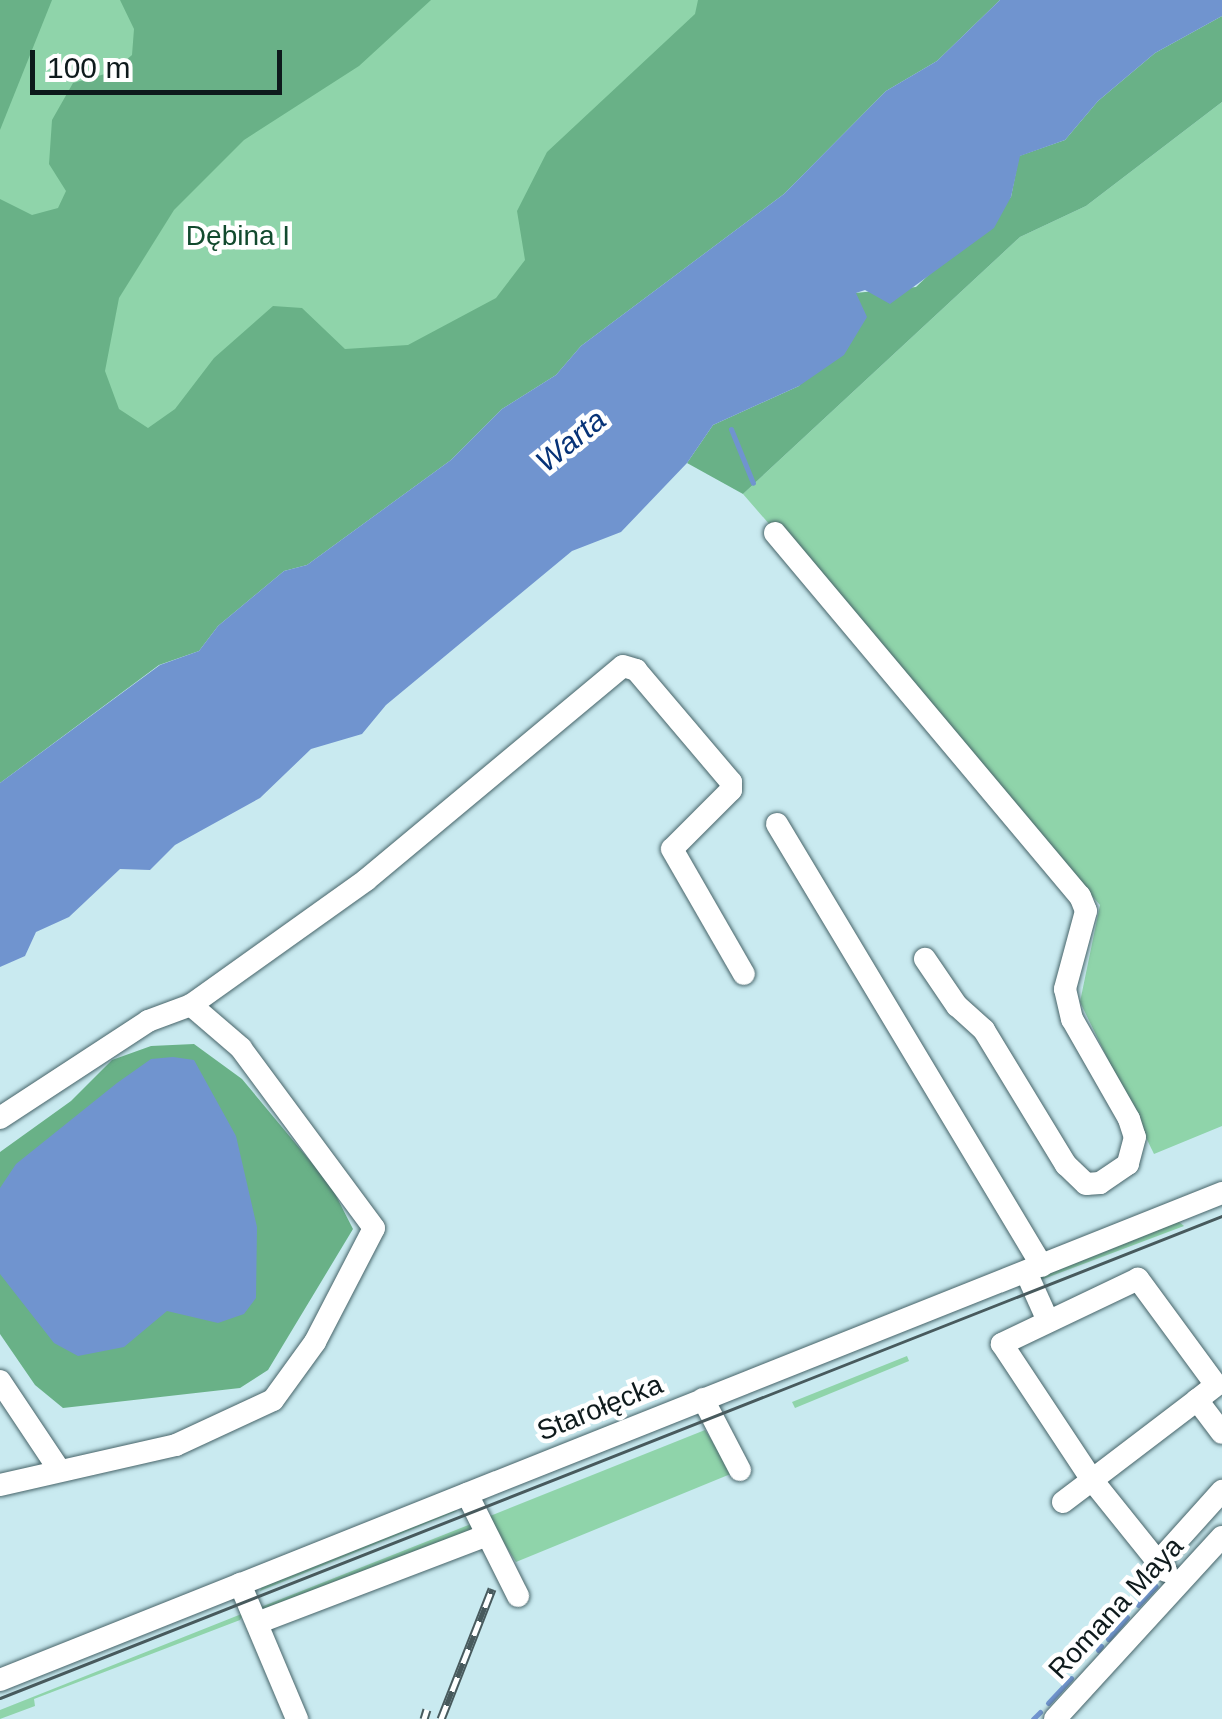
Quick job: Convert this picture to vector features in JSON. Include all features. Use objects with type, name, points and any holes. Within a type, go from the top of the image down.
[{"type":"street","points":[[775,533],[1080,896],[1086,911],[1065,988],[1072,1019],[1129,1119],[1134,1137],[1128,1164],[1100,1184],[1086,1184],[1066,1165],[984,1030],[957,1006],[925,960]]},
{"type":"street","points":[[0,1118],[148,1020],[190,1005],[366,880],[623,666],[636,670],[731,782],[731,790],[672,849],[744,974]]},
{"type":"street","points":[[777,824],[1034,1269],[1048,1322]]},
{"type":"street","points":[[0,1485],[58,1468],[176,1445],[274,1400],[315,1342],[374,1228],[241,1048],[190,1005]]},
{"type":"street","name":"Starołęcka","points":[[0,1680],[1222,1192]]},
{"type":"street","points":[[1064,1502],[1092,1480],[1216,1386],[1138,1279],[1002,1344],[1092,1480],[1178,1585]]},
{"type":"street","points":[[0,1381],[58,1468]]},
{"type":"street","points":[[703,1399],[740,1470]]},
{"type":"street","points":[[1197,1400],[1222,1432]]},
{"type":"street","points":[[1158,1562],[1222,1492]]},
{"type":"street","points":[[467,1494],[518,1596]]},
{"type":"street","points":[[257,1623],[487,1535]]},
{"type":"street","name":"Romana Maya","points":[[1055,1719],[1222,1537]]},
{"type":"street","points":[[240,1584],[297,1719]]},
{"type":"green space","name":"Dębina I","points":[[0,0],[915,0],[0,690]]},
{"type":"green space","points":[[0,0],[52,0],[0,130]]},
{"type":"green space","name":"Dębina I","points":[[120,0],[431,0],[359,66],[244,140],[174,210],[119,298],[105,371],[119,409],[148,428],[175,409],[214,358],[273,306],[302,308],[345,349],[408,345],[496,298],[525,260],[517,211],[547,152],[695,14],[698,0],[1000,0],[937,61],[886,91],[784,194],[581,346],[556,375],[502,409],[451,460],[307,565],[284,571],[218,626],[199,651],[159,665],[0,783],[0,199],[32,215],[58,208],[66,191],[49,164],[52,120],[73,83],[112,72],[132,55],[134,29]]},
{"type":"green space","points":[[1222,16],[1222,102],[1086,206],[1020,237],[743,494],[687,463],[713,425],[799,386],[855,293],[916,287],[1011,197],[1019,156],[1065,140],[1098,101],[1155,53]]},
{"type":"green space","points":[[1222,102],[1222,1126],[1154,1154],[1080,1002],[1100,905],[743,494],[1020,237],[1086,206]]},
{"type":"green space","points":[[194,1044],[242,1079],[331,1186],[353,1229],[268,1370],[240,1388],[63,1408],[35,1385],[0,1334],[0,1152],[71,1101],[112,1060],[151,1046]]},
{"type":"green space","points":[[1178,1221],[1184,1226],[1038,1281],[1040,1276]]},
{"type":"green space","points":[[907,1356],[909,1361],[795,1408],[792,1402]]},
{"type":"green space","points":[[705,1430],[733,1473],[516,1562],[495,1529],[490,1516]]},
{"type":"green space","points":[[457,1511],[260,1591],[262,1586]]},
{"type":"green space","points":[[471,1524],[476,1534],[266,1616],[261,1607]]},
{"type":"green space","points":[[244,1613],[240,1620],[34,1699],[35,1706],[0,1719],[0,1710]]},
{"type":"water","name":"Warta","points":[[1000,0],[1222,0],[1222,16],[1155,53],[1098,101],[1065,140],[1020,156],[1011,197],[994,228],[890,304],[865,290],[856,293],[867,317],[844,355],[799,386],[713,425],[687,463],[621,532],[572,551],[386,705],[362,734],[311,749],[260,798],[175,845],[150,870],[120,869],[69,917],[36,932],[25,956],[0,967],[0,783],[160,665],[199,651],[218,626],[284,571],[307,565],[451,460],[502,409],[556,375],[581,346],[784,194],[886,91],[937,61]]},
{"type":"water","points":[[151,1059],[194,1060],[236,1136],[257,1227],[256,1298],[244,1314],[218,1323],[167,1311],[124,1347],[78,1356],[54,1343],[0,1274],[0,1188],[16,1164],[117,1083]]},
{"type":"waterway","points":[[731,429],[753,483]]},
{"type":"waterway","points":[[1138,1605],[1156,1586]]},
{"type":"waterway","points":[[1108,1639],[1127,1617]]},
{"type":"waterway","points":[[1098,1650],[1101,1646]]},
{"type":"waterway","points":[[1048,1703],[1071,1678]]},
{"type":"waterway","points":[[1033,1719],[1040,1712]]},
{"type":"tram line","points":[[0,1698],[1222,1216]]},
{"type":"railway","points":[[441,1719],[492,1589]]},
{"type":"railway","points":[[424,1719],[427,1709]]}]
